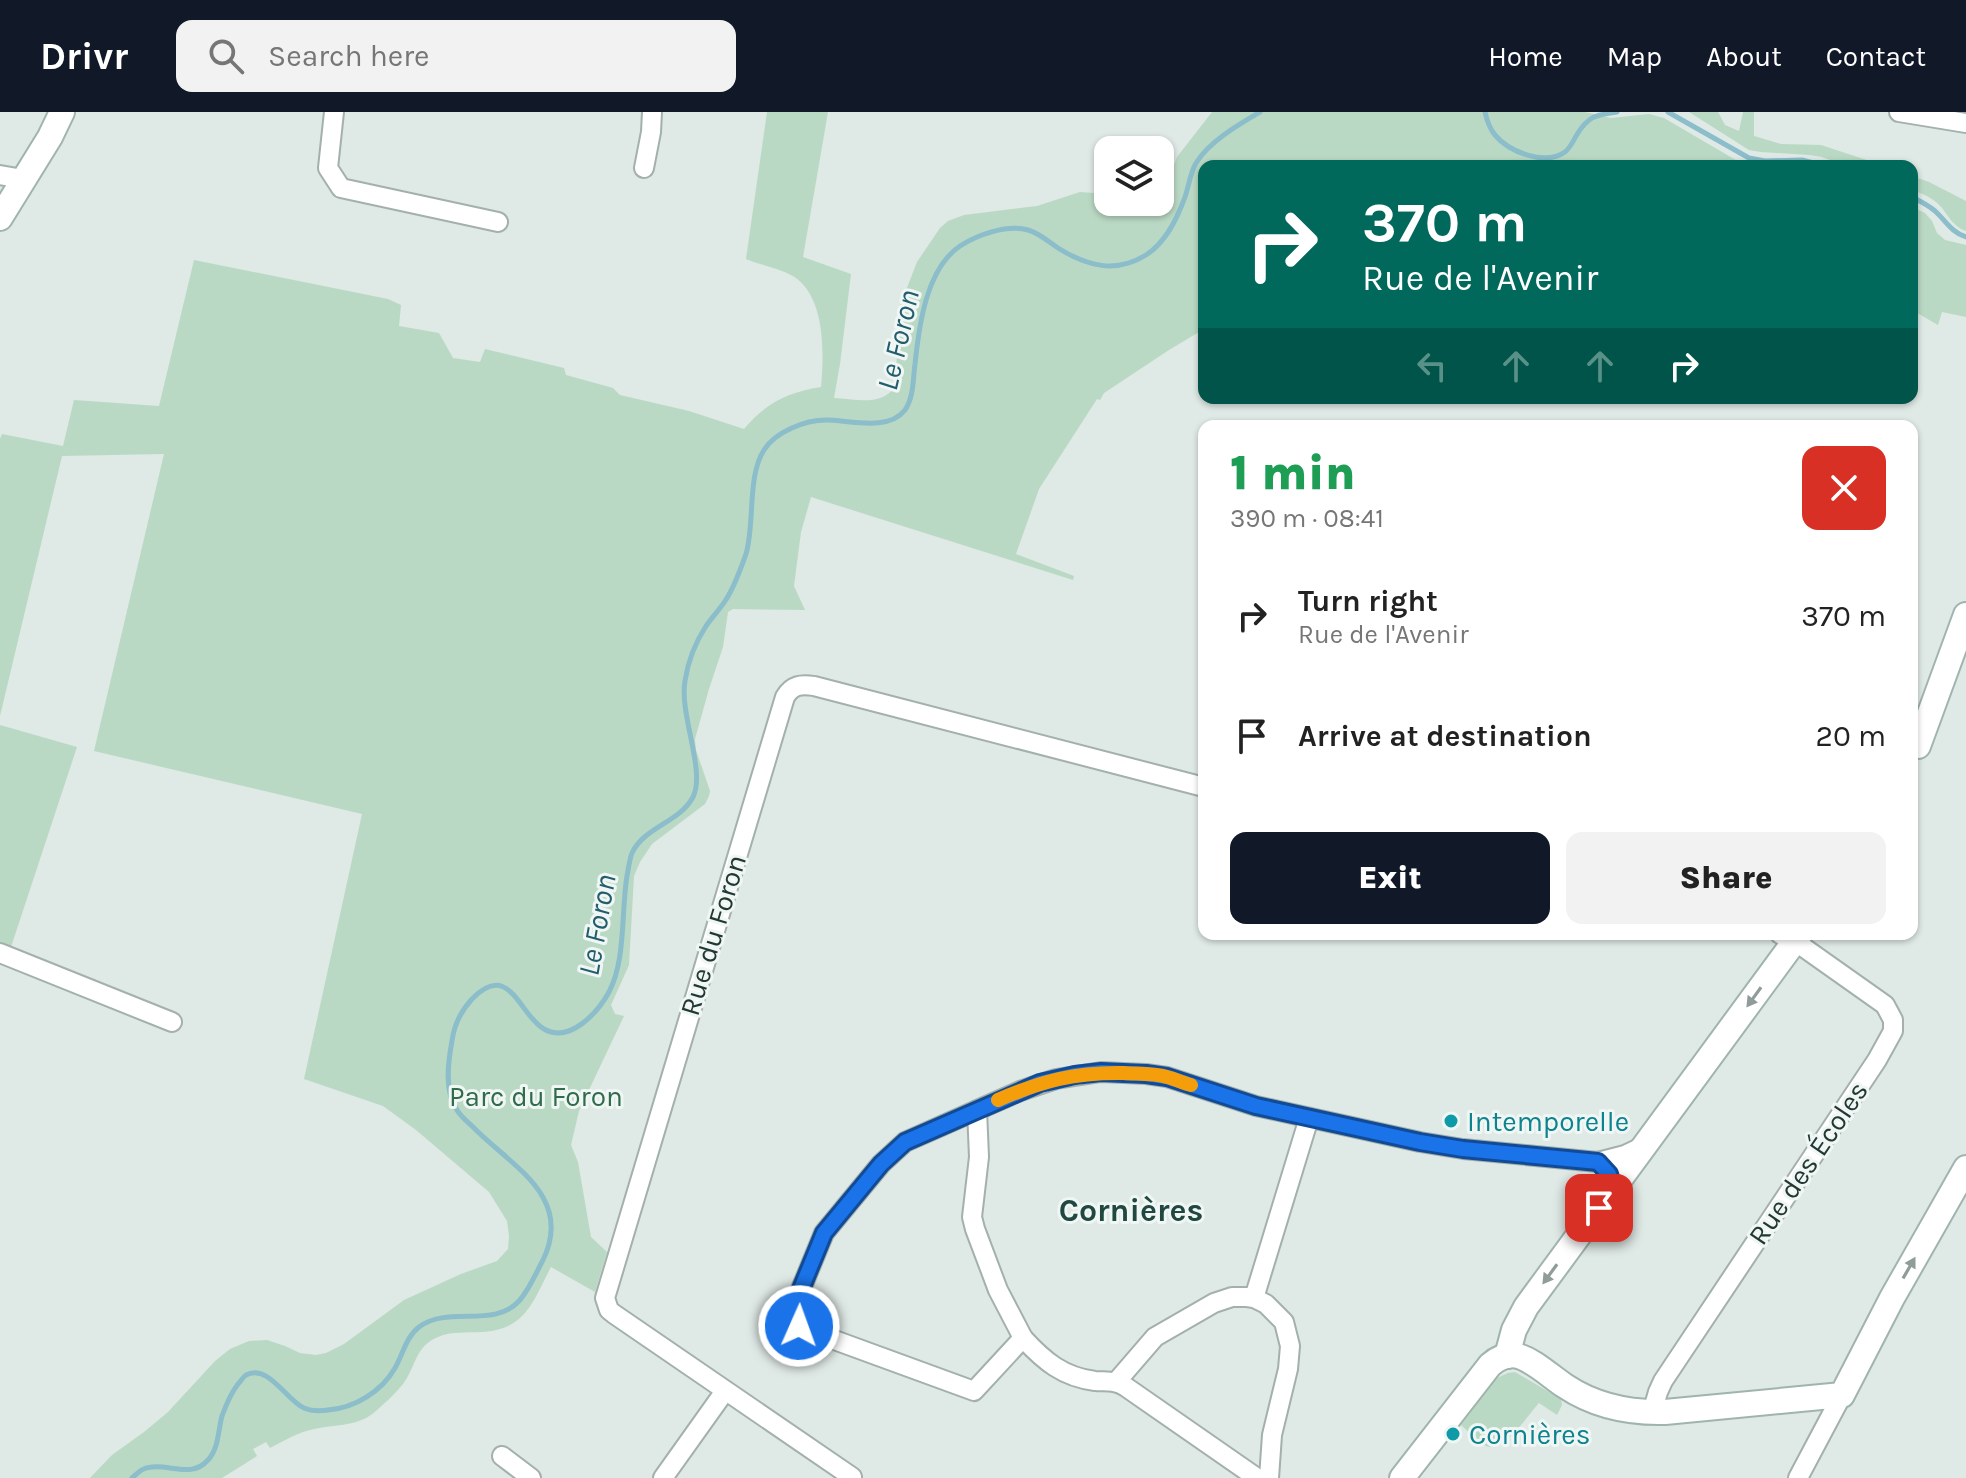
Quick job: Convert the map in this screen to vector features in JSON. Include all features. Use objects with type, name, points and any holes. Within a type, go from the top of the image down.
[{"type":"street","points":[[0,218],[12,177],[50,137],[62,112]]},
{"type":"street","points":[[334,112],[328,168],[341,188],[498,222]]},
{"type":"street","points":[[644,168],[652,112]]},
{"type":"street","points":[[1899,112],[1966,123]]},
{"type":"street","points":[[1918,744],[1966,615]]},
{"type":"street","points":[[1918,747],[1938,713],[1966,647]]},
{"type":"street","name":"Rue du Foron","points":[[852,1477],[614,1314],[607,1306],[605,1293],[783,702],[789,691],[798,685],[814,686],[1198,785]]},
{"type":"street","points":[[1507,1356],[1514,1330],[1526,1307],[1644,1147],[1789,940]]},
{"type":"street","name":"Rue des Écoles","points":[[1652,1413],[1663,1381],[1877,1060],[1893,1031],[1893,1020],[1885,1005],[1795,940]]},
{"type":"street","points":[[0,953],[172,1022]]},
{"type":"street","points":[[1023,1338],[974,1391],[807,1330],[799,1326],[792,1311],[824,1233],[881,1164],[905,1142],[1040,1083],[1101,1072],[1167,1077],[1243,1102],[1463,1149],[1598,1162],[1644,1147]]},
{"type":"street","points":[[977,1110],[979,1157],[972,1217],[998,1290],[1023,1338],[1042,1359],[1060,1370],[1076,1377],[1117,1381],[1257,1478]]},
{"type":"street","points":[[1254,1298],[1309,1118]]},
{"type":"street","points":[[1598,1162],[1609,1174],[1613,1188]]},
{"type":"street","points":[[1798,1478],[1892,1298],[1966,1168]]},
{"type":"street","points":[[1117,1381],[1155,1337],[1214,1303],[1232,1297],[1254,1298],[1266,1304],[1284,1322],[1290,1346],[1288,1369],[1272,1435],[1269,1478]]},
{"type":"street","points":[[1402,1478],[1490,1365],[1507,1356],[1522,1358],[1568,1389],[1623,1410],[1652,1413],[1842,1395]]},
{"type":"street","points":[[663,1478],[725,1391]]},
{"type":"street","points":[[502,1456],[531,1478]]},
{"type":"green space","name":"Parc du Foron","points":[[767,112],[828,112],[803,257],[851,274],[834,398],[859,400],[883,397],[895,386],[900,306],[917,262],[948,221],[964,215],[1037,206],[1080,192],[1094,193],[1094,216],[1174,216],[1174,165],[1212,112],[1585,112],[1611,118],[1649,114],[1664,118],[1736,160],[1198,160],[1198,333],[1104,393],[1100,400],[1097,399],[1039,489],[1016,554],[1074,576],[1073,580],[811,497],[801,532],[794,586],[805,610],[733,609],[728,612],[723,647],[695,739],[709,796],[705,804],[652,844],[634,876],[629,965],[611,1005],[615,1014],[624,1016],[579,1111],[571,1145],[578,1162],[591,1237],[607,1252],[595,1292],[551,1267],[533,1302],[518,1320],[496,1330],[448,1334],[430,1341],[420,1351],[403,1384],[370,1415],[355,1422],[302,1432],[270,1448],[266,1442],[253,1449],[257,1456],[222,1478],[90,1478],[112,1455],[168,1412],[230,1349],[249,1341],[267,1340],[300,1353],[326,1353],[344,1344],[404,1300],[497,1261],[508,1249],[509,1236],[507,1221],[489,1192],[416,1130],[383,1106],[304,1079],[362,814],[94,751],[164,454],[62,456],[0,716],[2,434],[63,446],[74,400],[159,406],[194,260],[388,299],[401,305],[399,326],[439,333],[453,358],[480,362],[485,349],[564,368],[566,375],[613,388],[620,395],[689,411],[744,429],[778,400],[821,387],[822,343],[817,311],[804,285],[788,273],[746,259]]},
{"type":"green space","points":[[1689,112],[1718,112],[1725,125],[1739,131],[1743,112],[1754,112],[1754,136],[1781,144],[1821,145],[1867,160],[1830,160],[1749,150]]},
{"type":"green space","points":[[1918,178],[1966,201],[1966,231],[1955,224],[1935,202],[1918,192]]},
{"type":"green space","points":[[1918,210],[1925,213],[1945,240],[1966,245],[1966,317],[1942,312],[1938,325],[1918,313]]},
{"type":"green space","points":[[0,725],[77,747],[8,956],[0,953]]},
{"type":"green space","points":[[1515,1372],[1561,1399],[1562,1405],[1557,1415],[1539,1403],[1508,1438],[1493,1447],[1486,1446],[1461,1425],[1497,1378]]},
{"type":"waterway","name":"Le Foron","points":[[1199,160],[1225,134],[1260,112]]},
{"type":"waterway","name":"Le Foron","points":[[1485,112],[1491,130],[1509,147],[1528,155],[1548,158],[1567,150],[1588,120],[1617,112]]},
{"type":"waterway","name":"Le Foron","points":[[1668,112],[1749,158],[1760,160]]},
{"type":"waterway","name":"Le Foron","points":[[132,1478],[149,1467],[189,1470],[208,1460],[216,1444],[227,1403],[246,1375],[254,1373],[270,1378],[304,1408],[319,1411],[338,1409],[358,1402],[383,1384],[419,1327],[443,1318],[497,1314],[519,1301],[543,1260],[550,1238],[550,1218],[534,1184],[463,1117],[453,1103],[448,1077],[454,1029],[472,999],[496,985],[513,994],[535,1022],[554,1033],[582,1024],[609,992],[621,951],[625,890],[632,853],[645,837],[680,813],[693,797],[696,773],[684,694],[686,674],[698,639],[730,593],[746,554],[755,473],[764,450],[791,428],[809,422],[879,423],[898,417],[905,410],[912,393],[926,299],[939,269],[960,246],[975,238],[1011,228],[1036,233],[1058,248],[1091,263],[1113,266],[1135,261],[1153,250],[1170,229],[1198,161]]},
{"type":"waterway","name":"Le Foron","points":[[1918,201],[1966,237]]},
{"type":"slow traffic","points":[[998,1100],[1040,1083],[1101,1072],[1167,1077],[1191,1085]]},
{"type":"place","name":"Intemporelle","points":[[1451,1121]]},
{"type":"place","name":"Cornières","points":[[1453,1434]]},
{"type":"district","name":"Cornières","points":[[1131,1210]]},
{"type":"route","points":[[799,1326],[792,1311],[824,1233],[881,1164],[905,1142],[1040,1083],[1075,1075],[1101,1072],[1167,1077],[1256,1106],[1420,1142],[1598,1162],[1609,1174],[1613,1188],[1599,1208]]}]
